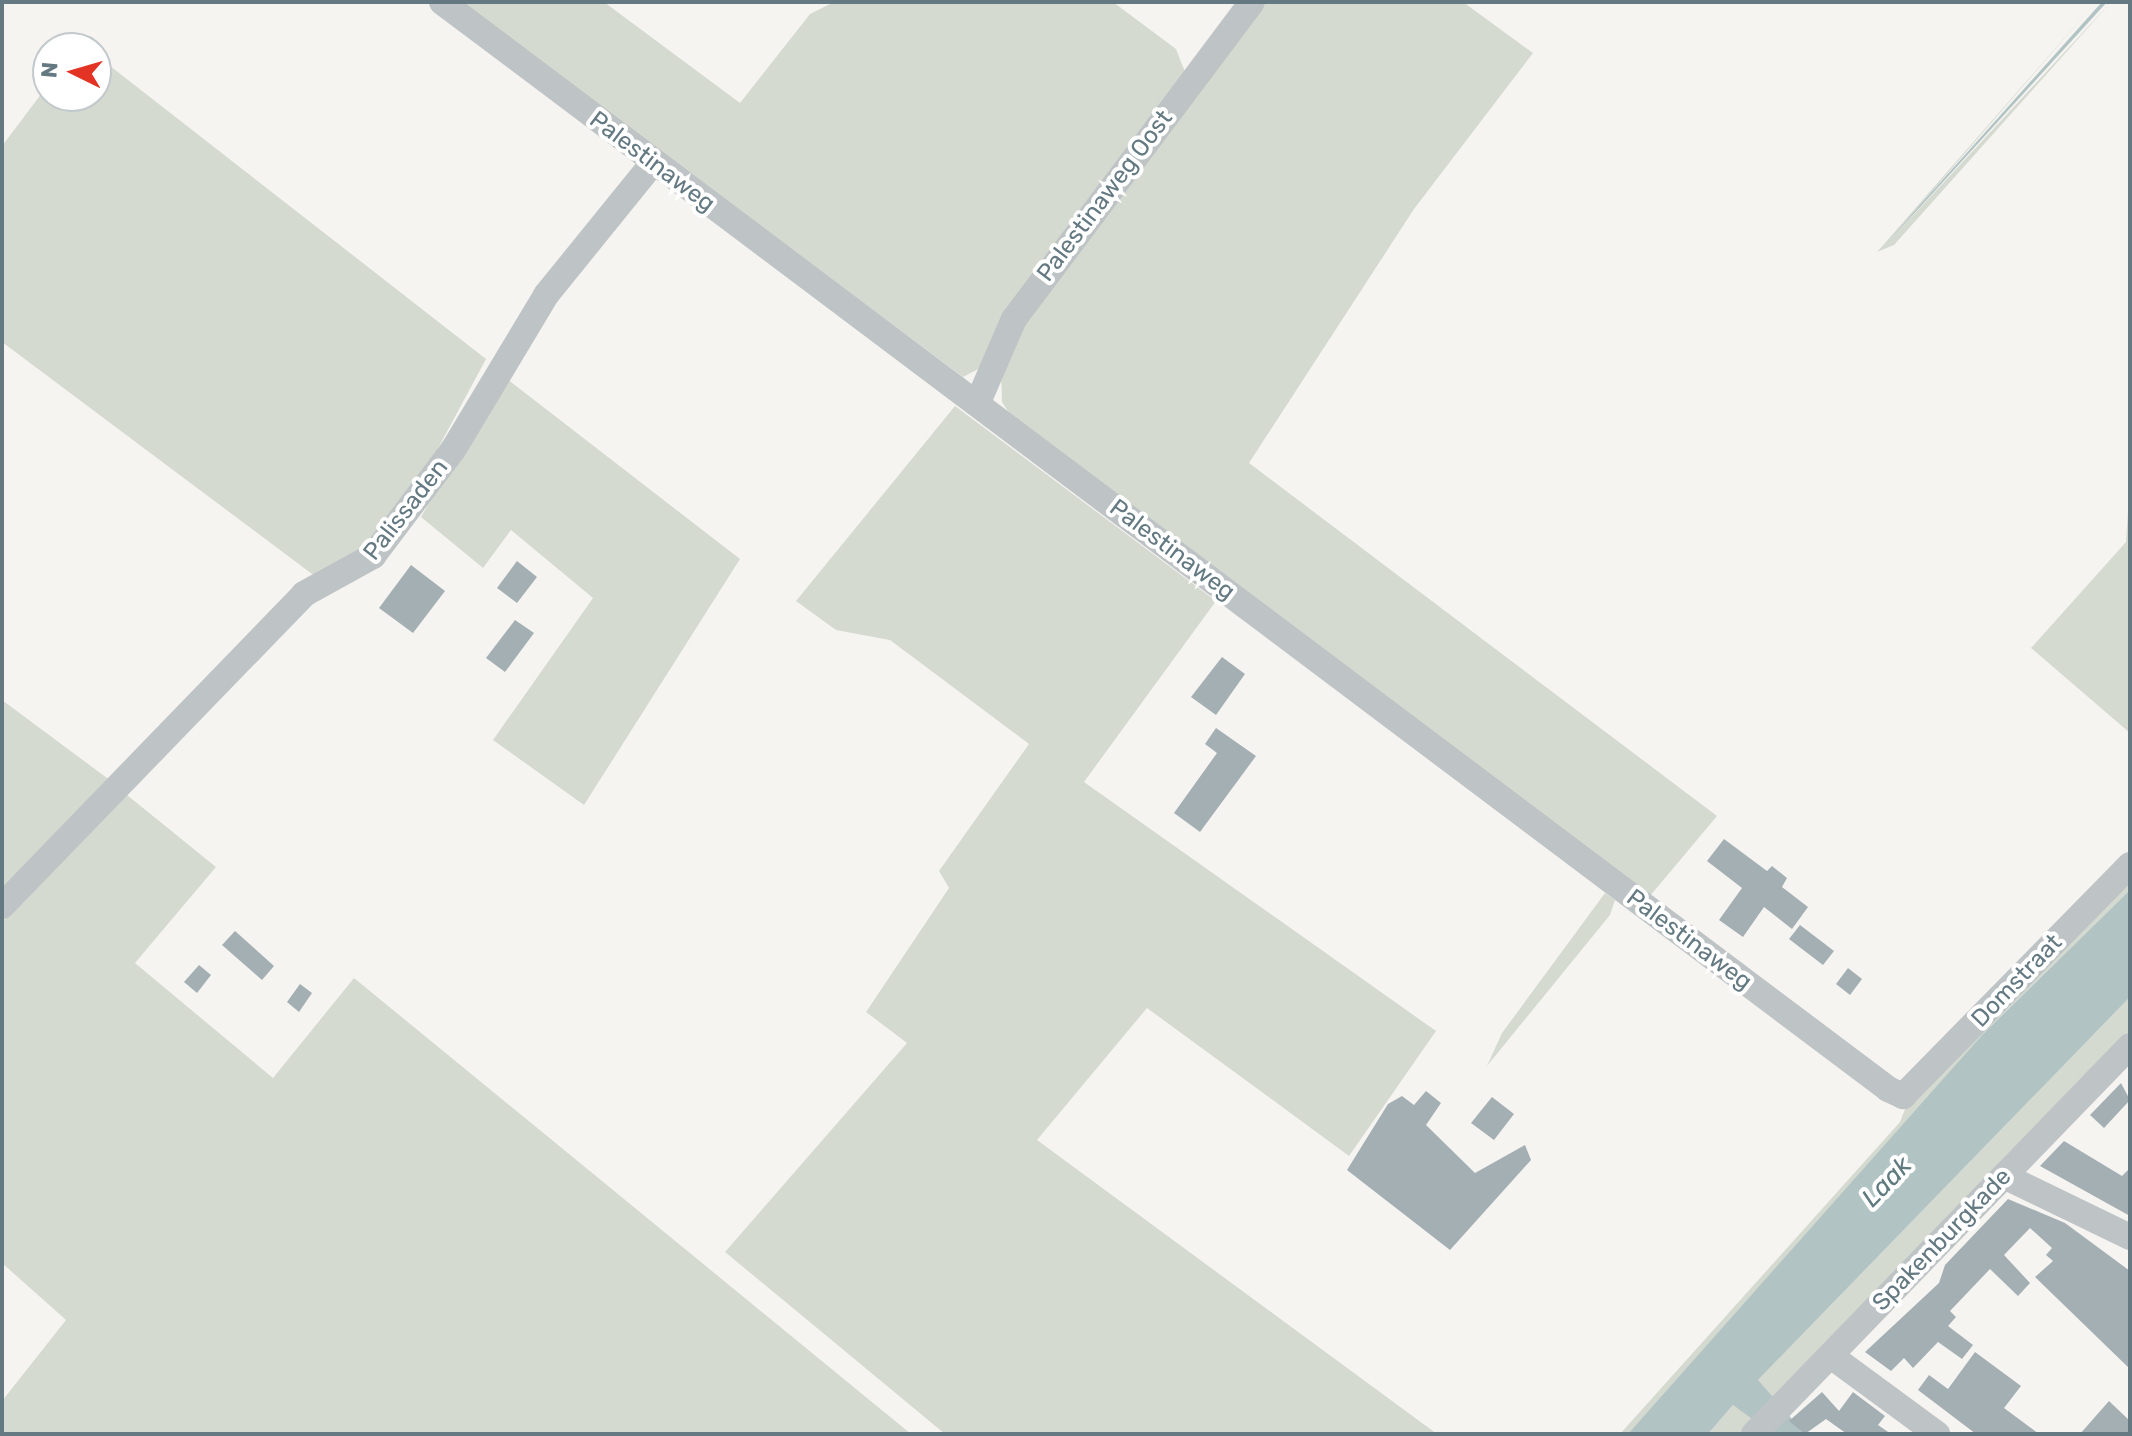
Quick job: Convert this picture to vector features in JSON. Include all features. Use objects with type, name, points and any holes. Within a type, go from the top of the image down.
[{"type":"street","name":"Palestinaweg","points":[[442,2],[653,163],[978,402],[1903,1096]]},
{"type":"street","name":"Palestinaweg Oost","points":[[978,402],[1014,319],[1252,2]]},
{"type":"street","name":"Palissaden","points":[[2,906],[304,594],[373,556],[453,450],[546,295],[653,163]]},
{"type":"street","name":"Domstraat","points":[[1903,1096],[2130,865]]},
{"type":"street","name":"Spakenburgkade","points":[[1754,1434],[2130,1046]]},
{"type":"street","points":[[2004,1176],[2130,1237]]},
{"type":"street","points":[[1831,1356],[1937,1434]]},
{"type":"shaded area","points":[[460,2],[604,2],[740,103],[810,14],[834,2],[1113,2],[1176,49],[1185,72],[982,367],[963,377]]},
{"type":"shaded area","points":[[1258,2],[1463,2],[1533,53],[1414,209],[1249,463],[1717,816],[1650,896],[1013,419],[1002,402],[1001,368],[1010,341]]},
{"type":"shaded area","points":[[2096,2],[1881,250],[2111,2],[1894,245],[1877,252]]},
{"type":"shaded area","points":[[112,67],[486,359],[413,495],[336,576],[312,574],[2,342],[2,146],[32,106],[32,112],[112,112]]},
{"type":"shaded area","points":[[503,376],[740,559],[584,805],[493,740],[593,598],[511,530],[483,568],[421,517]]},
{"type":"shaded area","points":[[955,406],[1216,601],[1084,782],[1436,1031],[1349,1156],[1147,1008],[1037,1140],[1437,1434],[945,1434],[725,1252],[907,1043],[866,1012],[949,888],[939,871],[1029,744],[890,640],[836,630],[796,601]]},
{"type":"shaded area","points":[[2130,481],[2130,733],[2031,648],[2126,542]]},
{"type":"shaded area","points":[[2,700],[111,781],[2,889]]},
{"type":"shaded area","points":[[127,795],[216,867],[135,963],[273,1078],[354,978],[911,1434],[2,1434],[2,1401],[66,1320],[2,1263],[2,922]]},
{"type":"shaded area","points":[[2130,875],[2130,890],[1983,1034],[1746,1307],[1628,1434],[1620,1434],[1900,1122],[1907,1104]]},
{"type":"shaded area","points":[[1605,893],[1615,900],[1610,915],[1487,1066],[1502,1033]]},
{"type":"shaded area","points":[[2130,997],[2130,1034],[1775,1403],[1764,1394],[1758,1380]]},
{"type":"shaded area","points":[[1733,1405],[1757,1420],[1744,1434],[1708,1434]]},
{"type":"water","points":[[2102,2],[2107,2],[1881,250],[1919,206]]},
{"type":"water","name":"Laak","points":[[2130,890],[2130,997],[1758,1380],[1805,1434],[1773,1434],[1733,1405],[1708,1434],[1628,1434],[1983,1034]]},
{"type":"building","points":[[517,561],[537,577],[517,603],[497,588]]},
{"type":"building","points":[[411,565],[445,591],[413,633],[379,608]]},
{"type":"building","points":[[515,620],[534,633],[505,672],[486,658]]},
{"type":"building","points":[[1222,657],[1245,674],[1216,715],[1191,697]]},
{"type":"building","points":[[1216,728],[1256,756],[1200,832],[1174,813],[1217,753],[1205,744]]},
{"type":"building","points":[[1724,839],[1767,871],[1772,866],[1787,878],[1782,887],[1808,907],[1792,929],[1764,907],[1743,937],[1719,920],[1742,888],[1707,861]]},
{"type":"building","points":[[1800,925],[1834,951],[1823,965],[1789,939]]},
{"type":"building","points":[[235,931],[274,966],[262,980],[222,945]]},
{"type":"building","points":[[199,965],[211,975],[197,993],[184,982]]},
{"type":"building","points":[[1848,968],[1862,979],[1850,995],[1836,984]]},
{"type":"building","points":[[300,984],[312,993],[299,1012],[287,1002]]},
{"type":"building","points":[[2121,1083],[2130,1100],[2104,1128],[2090,1115]]},
{"type":"building","points":[[1426,1091],[1441,1103],[1426,1125],[1475,1173],[1525,1145],[1531,1160],[1450,1250],[1347,1170],[1388,1104],[1402,1096],[1414,1105]]},
{"type":"building","points":[[1492,1097],[1514,1114],[1494,1140],[1471,1123]]},
{"type":"building","points":[[2064,1141],[2122,1176],[2130,1168],[2130,1216],[2040,1166]]},
{"type":"building","points":[[2008,1199],[2065,1223],[2130,1271],[2130,1369],[2035,1277],[2053,1261],[2046,1255],[2052,1248],[2030,1228],[2004,1255],[2030,1283],[2018,1296],[1990,1269],[1950,1311],[1956,1317],[1948,1326],[1973,1345],[1962,1359],[1938,1342],[1913,1368],[1904,1358],[1891,1371],[1865,1352],[1939,1283],[1945,1265]]},
{"type":"building","points":[[1975,1352],[2021,1386],[2004,1408],[2039,1434],[1976,1434],[1918,1390],[1929,1375],[1948,1389]]},
{"type":"building","points":[[1822,1392],[1839,1411],[1853,1392],[1885,1416],[1878,1425],[1891,1434],[1847,1434],[1826,1419],[1805,1434],[1789,1421]]},
{"type":"building","points":[[2109,1401],[2130,1421],[2130,1434],[2080,1434]]}]
